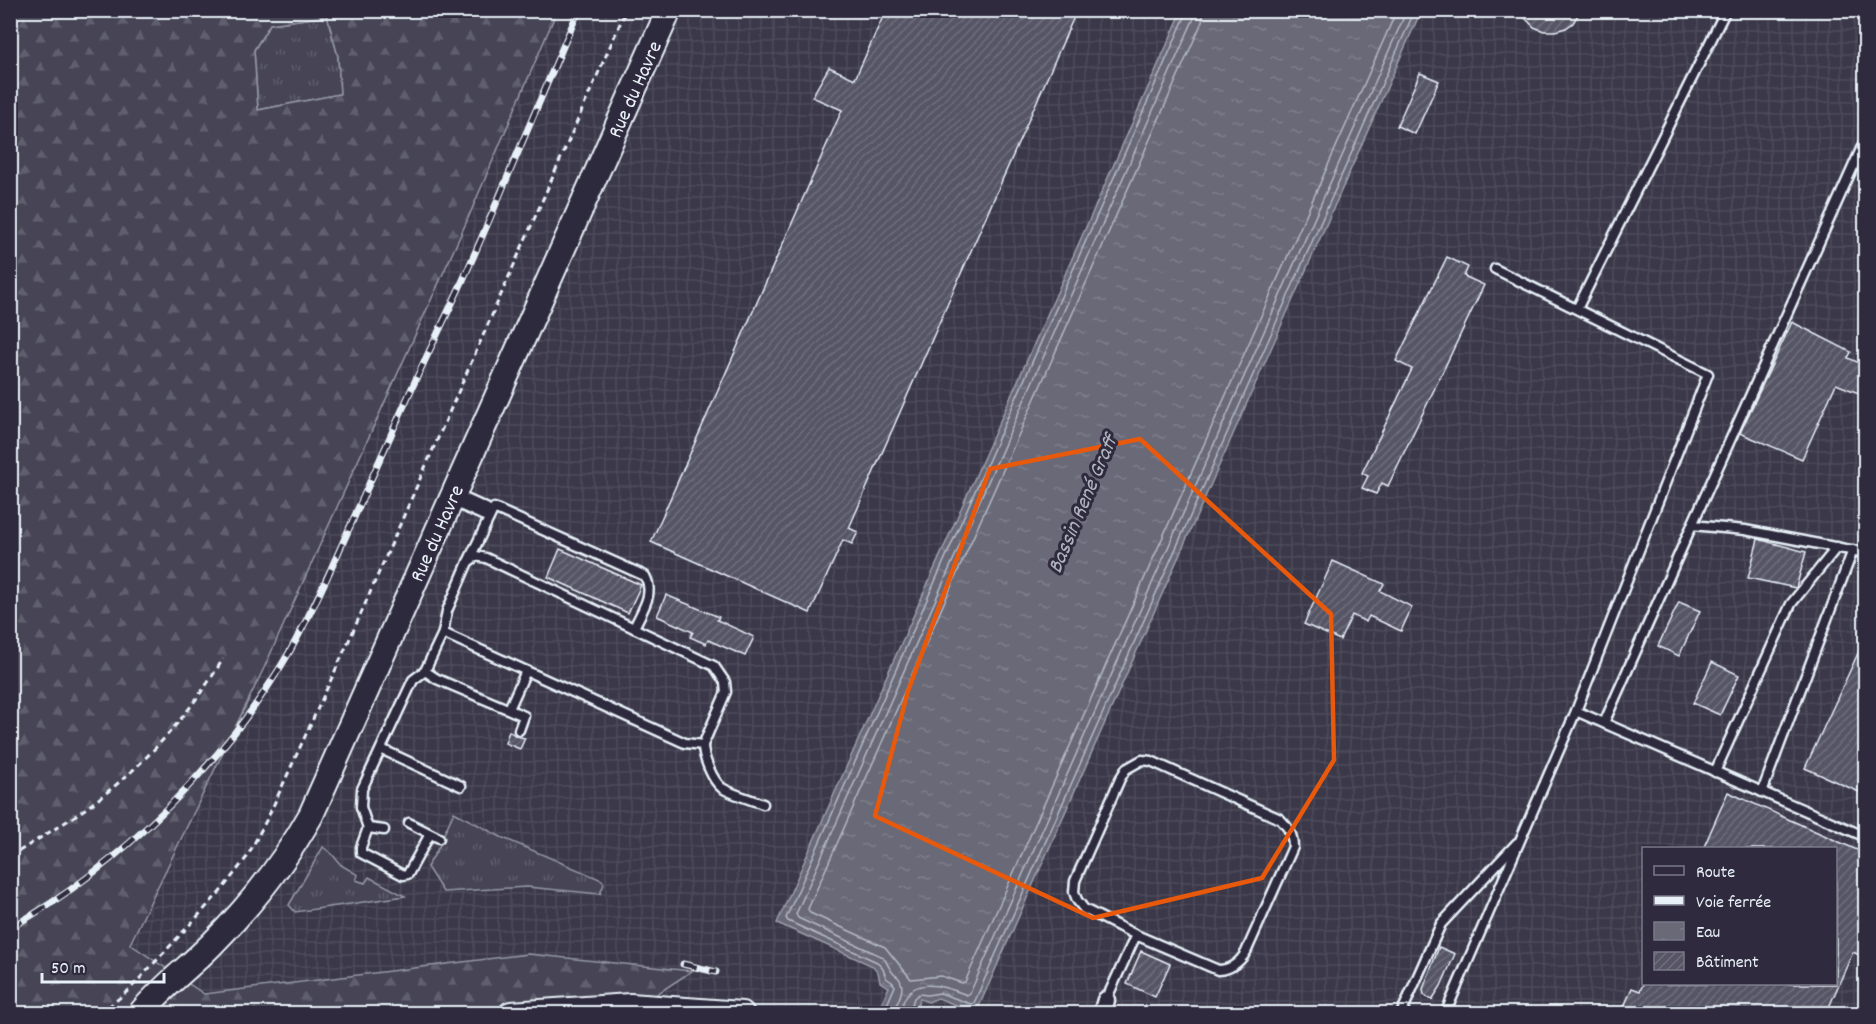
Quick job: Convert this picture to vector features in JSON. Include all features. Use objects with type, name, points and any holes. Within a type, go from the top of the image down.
[{"type":"main road","name":"Rue du Havre","points":[[140,1014],[156,995],[209,947],[261,890],[296,843],[311,815],[669,10]]},
{"type":"main road","points":[[511,1014],[681,1008],[742,1014]]},
{"type":"street","points":[[452,497],[488,513]]},
{"type":"lane","points":[[1577,309],[1726,10]]},
{"type":"lane","points":[[1604,723],[1866,138]]},
{"type":"lane","points":[[1445,1014],[1576,711],[1708,374],[1495,269]]},
{"type":"lane","points":[[409,823],[435,836],[408,874],[403,876],[361,853],[368,828],[361,807],[362,789],[413,680],[425,671],[444,633],[447,611],[488,513],[494,508],[645,576],[650,592],[634,628]]},
{"type":"lane","points":[[1692,525],[1745,530],[1866,553]]},
{"type":"lane","points":[[1715,772],[1791,604],[1837,547]]},
{"type":"lane","points":[[1762,792],[1853,550]]},
{"type":"lane","points":[[468,562],[476,556],[486,558],[714,666],[725,682],[726,692],[703,745],[703,754],[721,787],[763,804]]},
{"type":"lane","points":[[444,633],[684,743],[703,745]]},
{"type":"lane","points":[[425,671],[436,679],[524,716],[519,730]]},
{"type":"lane","points":[[509,709],[526,671]]},
{"type":"lane","points":[[1576,711],[1866,837]]},
{"type":"lane","points":[[381,749],[461,786]]},
{"type":"lane","points":[[1151,761],[1280,819],[1289,828],[1293,838],[1293,847],[1246,952],[1233,965],[1225,970],[1218,970],[1136,934],[1084,909],[1074,892],[1075,881],[1120,779],[1126,769],[1136,762],[1151,761]]},
{"type":"lane","points":[[368,828],[384,830]]},
{"type":"lane","points":[[1401,1014],[1441,924],[1521,838]]},
{"type":"lane","points":[[1104,1007],[1136,934]]},
{"type":"path","points":[[100,1014],[129,990],[220,892],[247,857],[410,505],[626,10]]},
{"type":"path","points":[[10,857],[105,794],[159,746],[206,688],[223,659]]},
{"type":"highlighted area","points":[[1140,439],[1331,614],[1334,760],[1262,878],[1093,918],[875,816],[908,691],[990,469]]},
{"type":"shaded area","points":[[557,11],[1865,11],[1865,1013],[628,1014],[691,971],[528,954],[204,994],[130,944],[264,668],[466,223]]},
{"type":"green space","points":[[10,11],[557,11],[466,223],[264,668],[130,944],[204,994],[528,954],[692,971],[628,1013],[11,1013]],"holes":[[[327,16],[338,56],[340,94],[258,110],[254,50],[270,24]]]},
{"type":"green space","points":[[327,16],[338,56],[340,94],[258,110],[254,50],[270,24]]},
{"type":"green space","points":[[454,812],[501,837],[602,880],[604,884],[600,894],[527,887],[443,892],[427,867],[443,840]]},
{"type":"green space","points":[[323,847],[341,865],[358,875],[356,880],[365,883],[369,877],[405,896],[295,912],[289,905]]},
{"type":"water","name":"Bassin René Graff","points":[[1182,11],[1421,11],[976,1013],[938,998],[928,1002],[920,999],[914,1013],[877,1013],[889,987],[880,982],[878,972],[873,966],[777,923]]},
{"type":"building","points":[[886,10],[1077,10],[849,528],[858,532],[852,544],[843,540],[810,613],[651,542],[842,110],[812,97],[829,67],[855,79]]},
{"type":"building","points":[[1517,10],[1581,10],[1573,23],[1566,28],[1544,31],[1534,27]]},
{"type":"building","points":[[1420,73],[1439,81],[1415,134],[1397,126]]},
{"type":"building","points":[[1447,257],[1468,267],[1464,276],[1484,285],[1388,486],[1382,483],[1376,494],[1362,488],[1368,476],[1362,473],[1412,369],[1396,361]]},
{"type":"building","points":[[1792,322],[1851,352],[1848,358],[1866,366],[1866,396],[1836,384],[1802,459],[1740,433]]},
{"type":"building","points":[[1758,539],[1806,552],[1796,588],[1748,578]]},
{"type":"building","points":[[560,549],[641,585],[628,613],[548,577]]},
{"type":"building","points":[[1333,561],[1384,584],[1380,591],[1412,607],[1401,631],[1369,616],[1366,622],[1352,615],[1340,640],[1304,624]]},
{"type":"building","points":[[666,595],[719,617],[717,620],[754,637],[745,656],[708,640],[706,644],[690,637],[693,632],[657,616]]},
{"type":"building","points":[[1679,602],[1700,611],[1679,656],[1658,646]]},
{"type":"building","points":[[1866,636],[1866,795],[1805,768]]},
{"type":"building","points":[[1712,662],[1739,675],[1720,715],[1693,703]]},
{"type":"building","points":[[509,731],[525,738],[520,749],[505,743]]},
{"type":"building","points":[[1728,792],[1866,854],[1866,958],[1853,952],[1826,1014],[1621,1014],[1632,988],[1640,991],[1643,985],[1837,985],[1837,847],[1704,847]]},
{"type":"building","points":[[1439,947],[1455,954],[1432,1000],[1424,995],[1423,989]]},
{"type":"building","points":[[1141,951],[1170,964],[1155,997],[1127,984]]},
{"type":"railway","points":[[10,928],[92,874],[168,807],[235,732],[290,651],[328,577],[411,390],[463,280],[579,10]]},
{"type":"railway","points":[[683,964],[716,972]]}]
